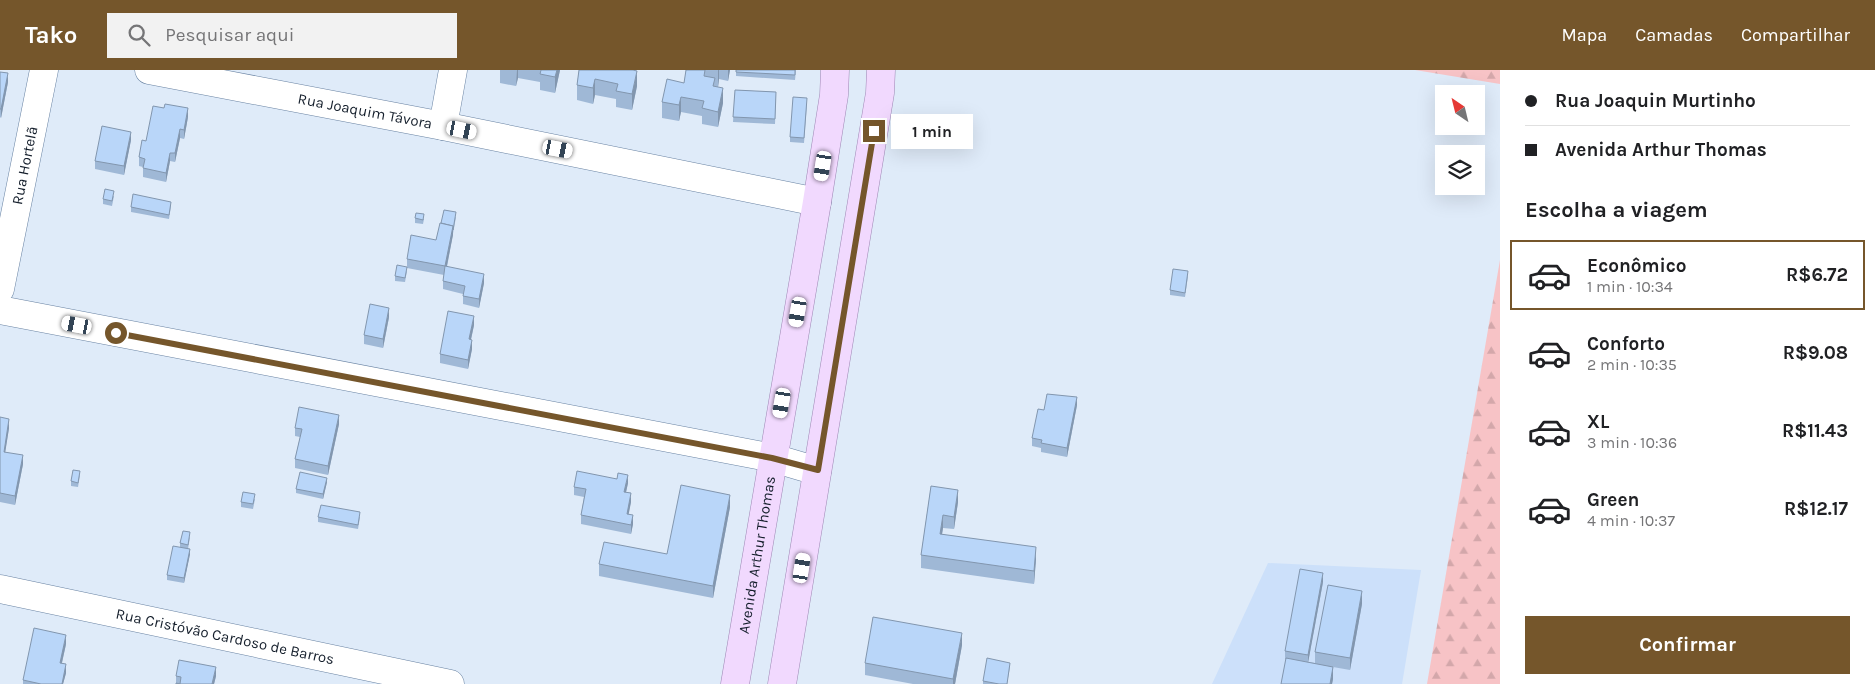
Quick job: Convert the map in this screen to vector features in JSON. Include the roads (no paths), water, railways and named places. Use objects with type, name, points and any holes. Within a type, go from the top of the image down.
[{"type":"main road","name":"Avenida Arthur Thomas","points":[[735,684],[817,202],[834,94],[835,70]]},
{"type":"main road","points":[[782,684],[880,93],[881,70]]},
{"type":"street","name":"Rua Hortelã","points":[[0,289],[44,70]]},
{"type":"street","name":"Rua Joaquim Távora","points":[[149,70],[443,126],[817,202]]},
{"type":"street","points":[[443,126],[453,70]]},
{"type":"street","points":[[0,310],[772,458],[818,470]]},
{"type":"street","name":"Rua Cristóvão Cardoso de Barros","points":[[0,590],[450,684]]}]
